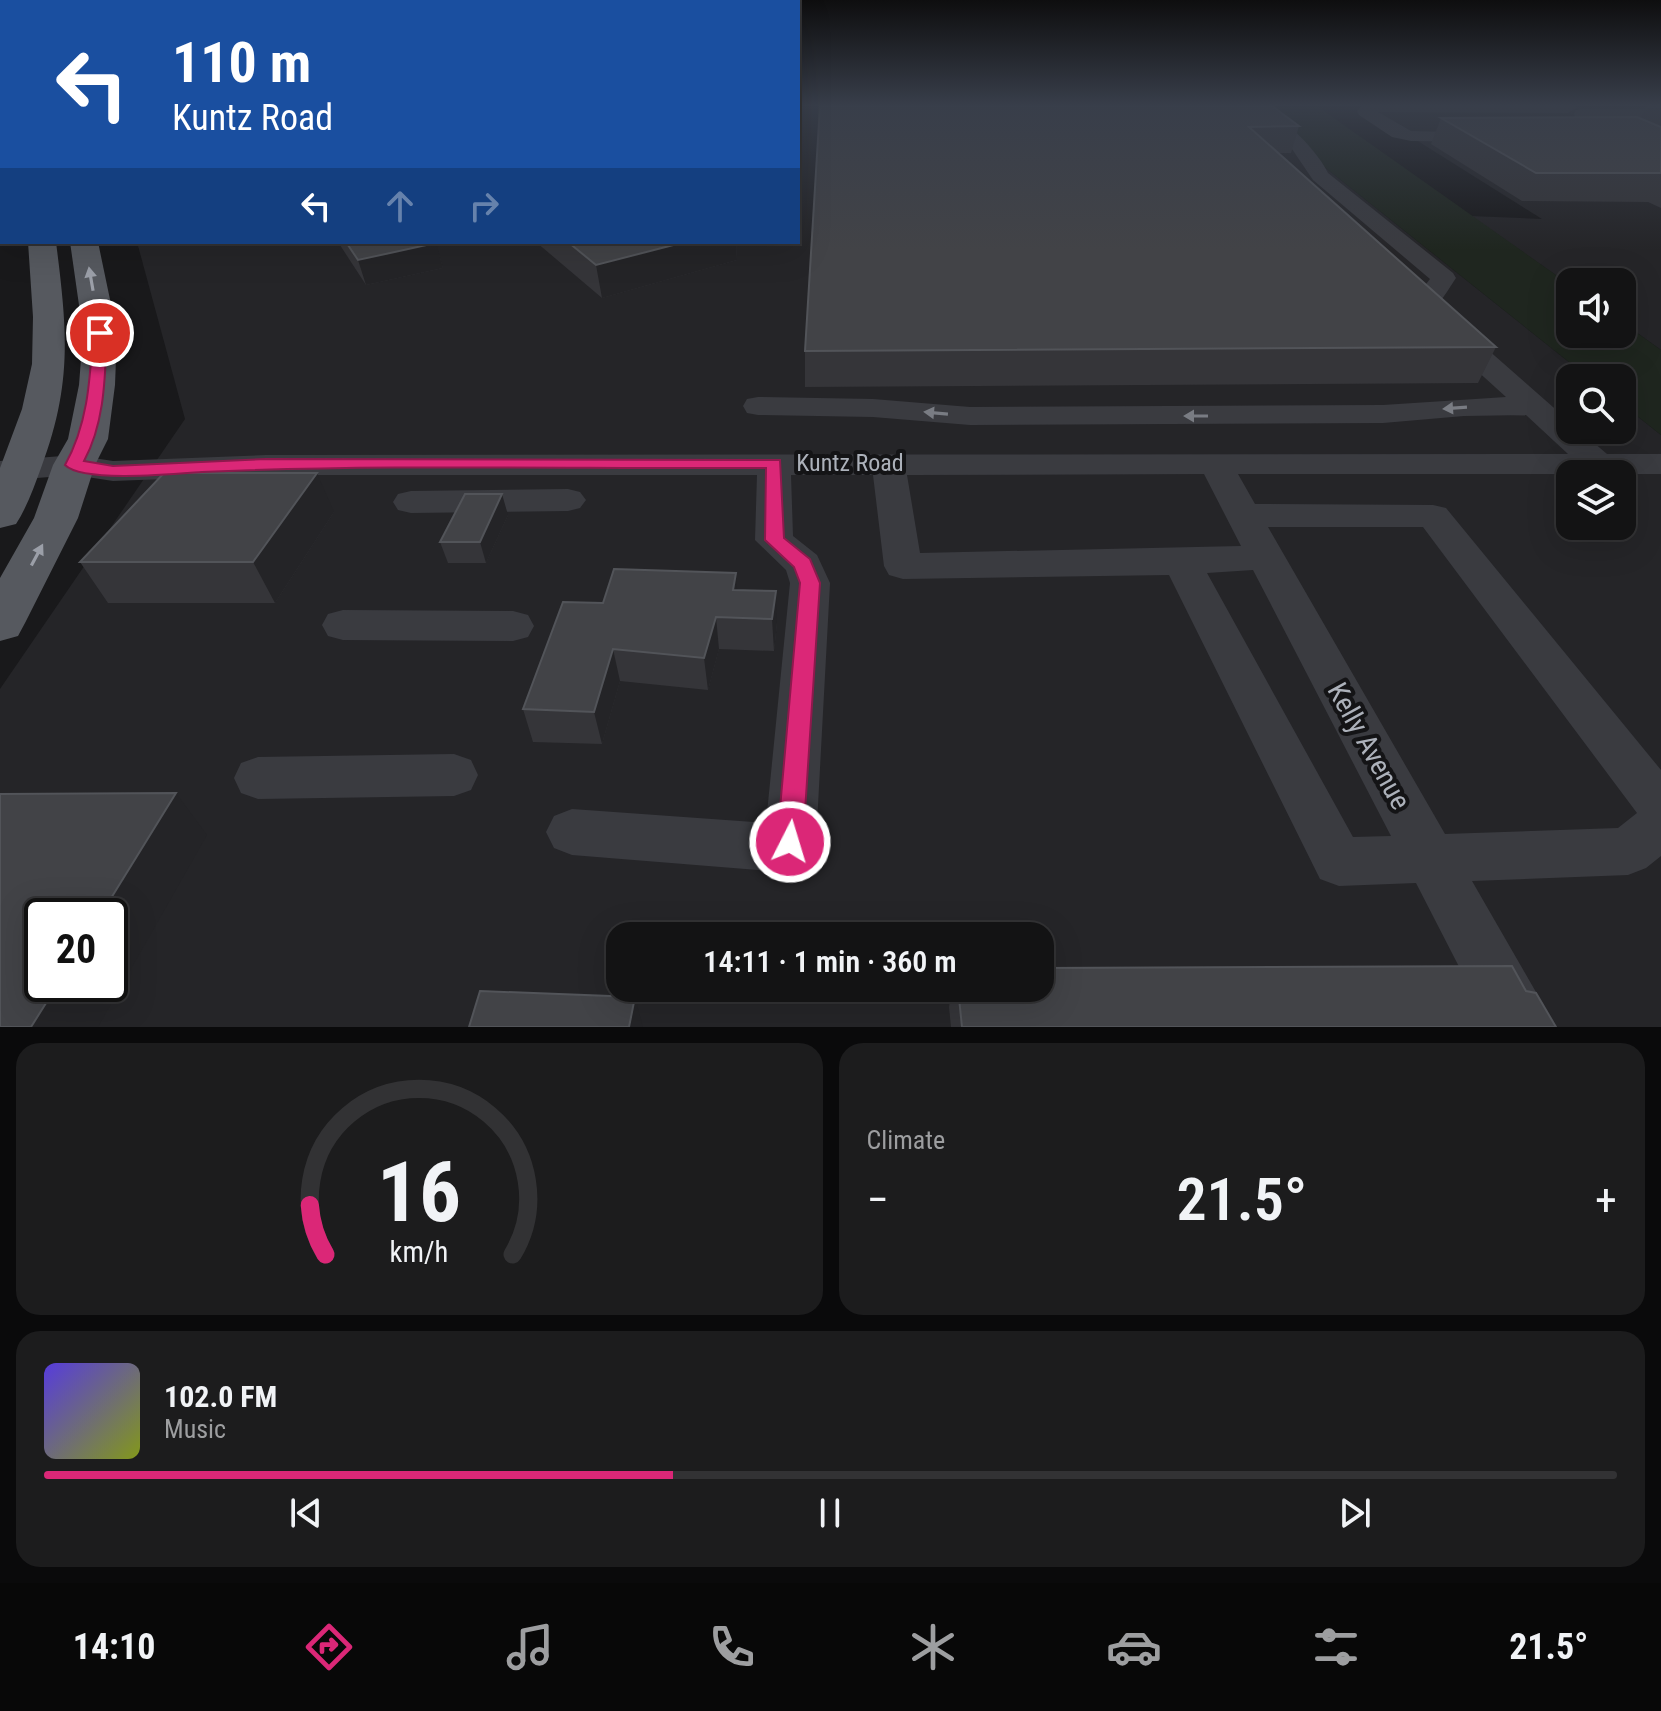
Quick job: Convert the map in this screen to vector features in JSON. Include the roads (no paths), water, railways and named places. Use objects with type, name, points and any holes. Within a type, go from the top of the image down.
[{"type":"main road","points":[[0,623],[56,518],[34,469],[30,451],[43,396],[50,344],[42,244]]},
{"type":"main road","points":[[0,514],[34,469],[88,439],[97,385],[100,333],[84,244]]},
{"type":"main road","points":[[0,438],[29,415],[43,396]]},
{"type":"street","points":[[1306,154],[1315,163],[1320,176],[1444,278],[1422,306]]},
{"type":"street","points":[[1399,285],[1594,460]]},
{"type":"street","points":[[758,406],[873,408],[970,416],[1227,416],[1383,414],[1464,407],[1533,406]]},
{"type":"street","points":[[572,832],[782,848],[790,842],[810,583],[803,564],[774,540],[774,463]]},
{"type":"street","name":"Kuntz Road","points":[[34,469],[113,471],[266,465],[774,463],[1556,463]]},
{"type":"street","points":[[888,463],[903,566],[1182,562],[1266,557]]},
{"type":"street","name":"Kelly Avenue","points":[[1215,464],[1523,1027]]},
{"type":"street","name":"Kuntz Road","points":[[1636,464],[1661,464]]},
{"type":"street","points":[[411,502],[568,500]]},
{"type":"street","points":[[1243,515],[1433,516],[1661,807]]},
{"type":"street","points":[[1182,562],[1339,862],[1628,851],[1659,826],[1661,815]]},
{"type":"street","points":[[343,625],[513,626]]},
{"type":"street","points":[[258,778],[454,775]]}]
